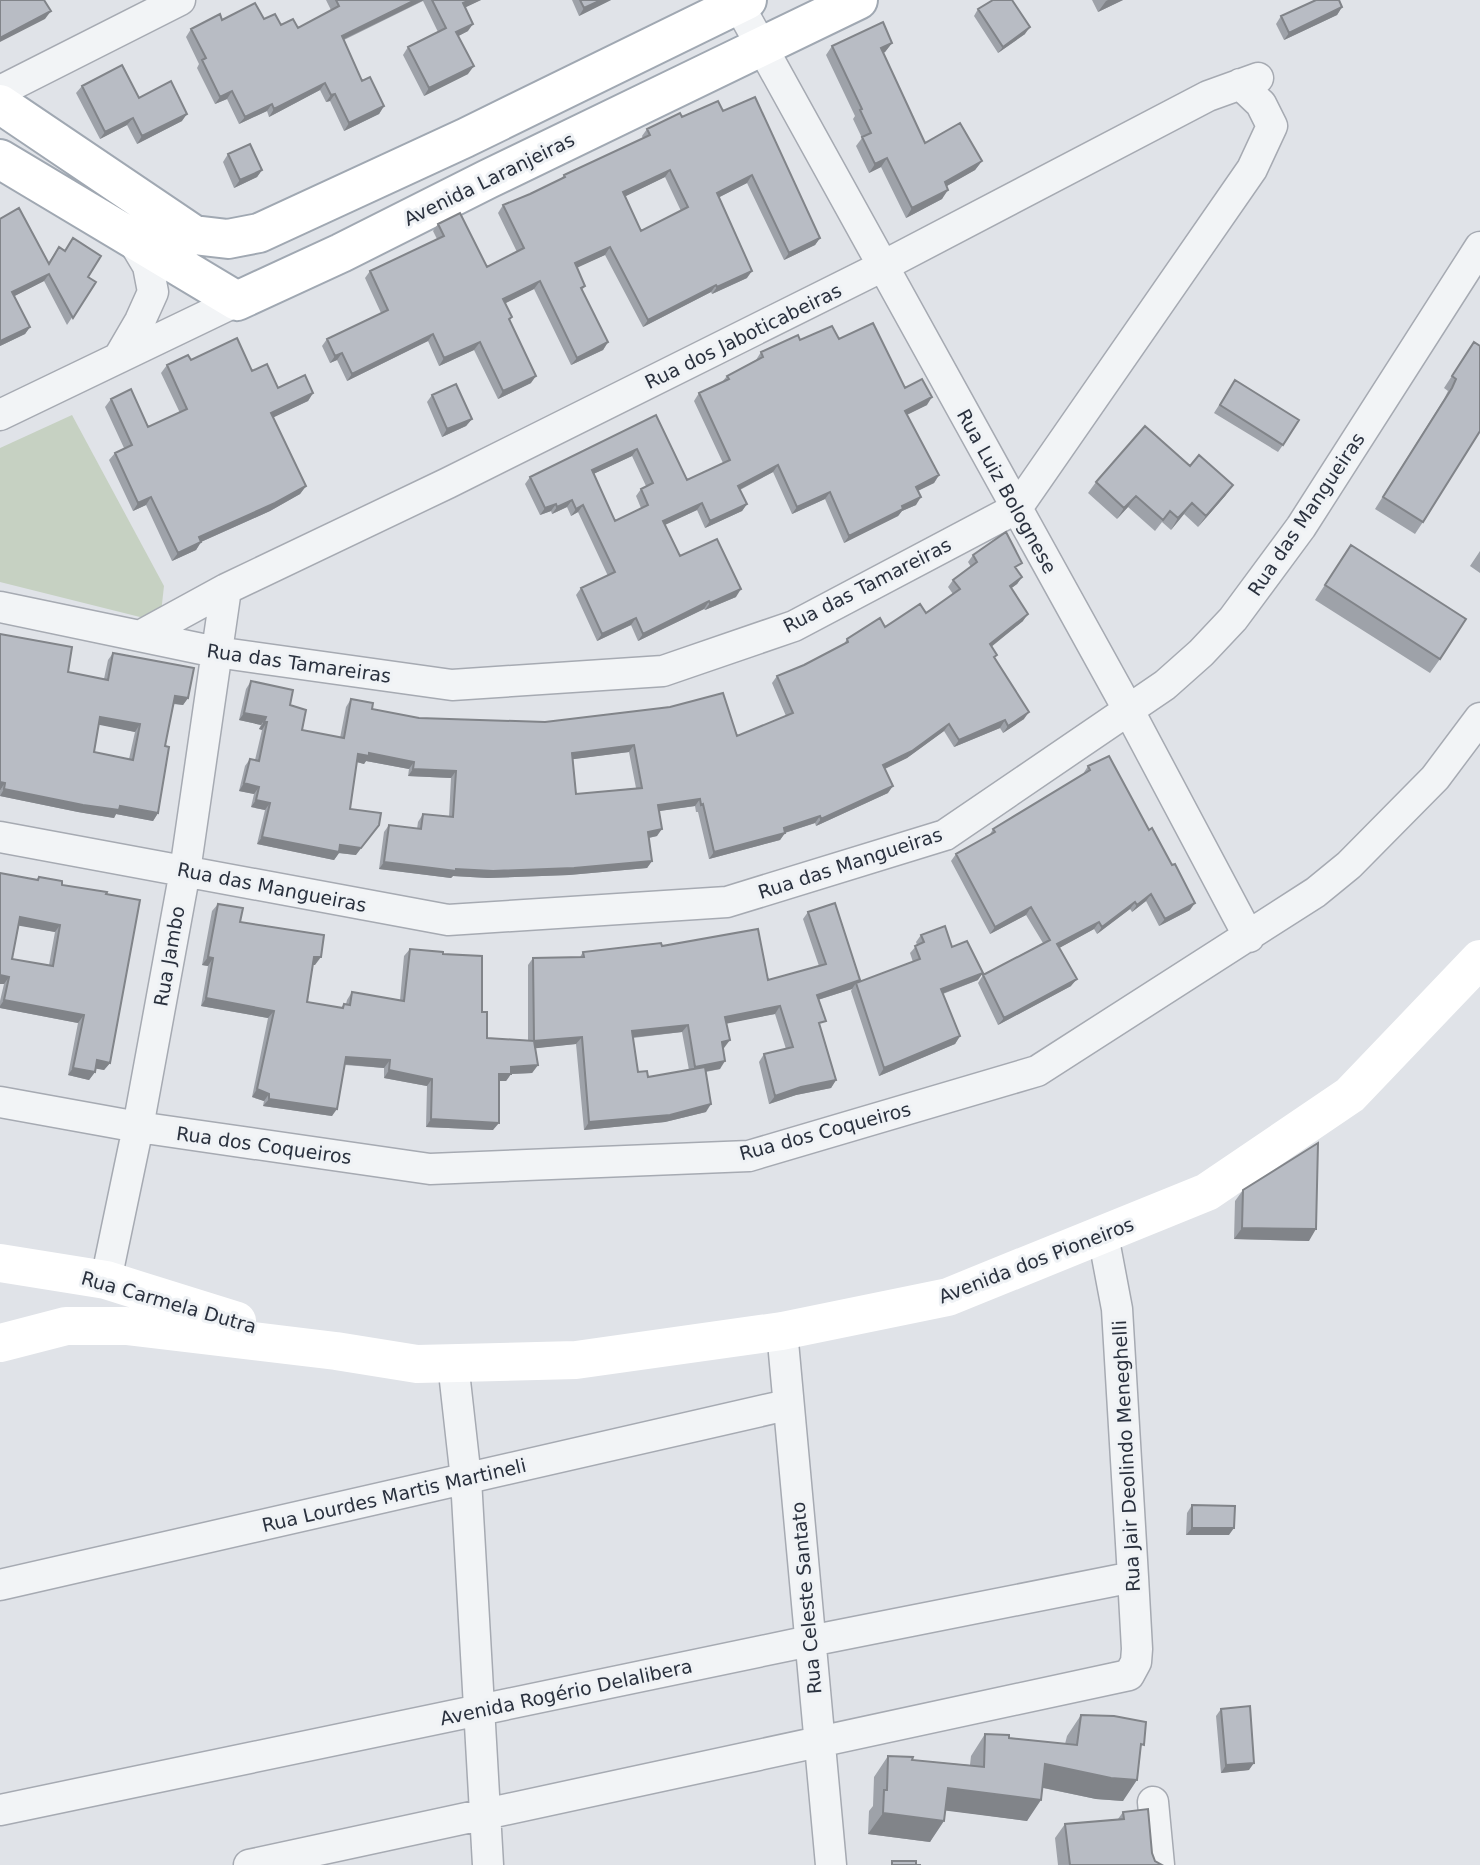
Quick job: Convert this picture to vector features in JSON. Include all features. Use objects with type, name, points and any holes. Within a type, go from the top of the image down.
[{"type":"main road","name":"Avenida Laranjeiras","points":[[237,300],[341,253],[858,0]]},
{"type":"main road","points":[[0,104],[194,235],[228,239],[259,233],[465,138],[741,1]]},
{"type":"main road","points":[[0,159],[237,300]]},
{"type":"main road","name":"Avenida dos Pioneiros","points":[[336,1351],[417,1364],[576,1360],[782,1331],[948,1297],[1207,1192],[1350,1095],[1480,959]]},
{"type":"main road","name":"Rua Carmela Dutra","points":[[0,1263],[106,1280],[336,1351]]},
{"type":"main road","points":[[66,1326],[87,1308],[106,1280]]},
{"type":"main road","points":[[0,1343],[66,1326],[126,1326],[336,1351]]},
{"type":"street","points":[[0,90],[180,0]]},
{"type":"street","name":"Rua Luiz Bolognese","points":[[741,1],[762,47],[1129,711],[1249,937]]},
{"type":"street","name":"Rua dos Jaboticabeiras","points":[[140,636],[226,589],[883,266],[1208,96],[1249,81]]},
{"type":"street","name":"Rua das Tamareiras","points":[[0,607],[216,652],[452,685],[663,671],[794,626],[1017,508],[1252,169],[1272,126],[1249,81]]},
{"type":"street","points":[[119,357],[153,292],[148,266],[130,236]]},
{"type":"street","name":"Rua das Mangueiras","points":[[0,837],[448,920],[727,902],[945,835],[1165,685],[1201,653],[1233,619],[1301,527],[1480,247]]},
{"type":"street","name":"Avenida Laranjeiras","points":[[0,415],[237,300]]},
{"type":"street","name":"Rua Jambo","points":[[106,1280],[138,1127],[185,871],[226,589]]},
{"type":"street","name":"Rua dos Coqueiros","points":[[0,1102],[138,1127],[430,1169],[749,1156],[1037,1071],[1316,892],[1349,864],[1435,778],[1480,718]]},
{"type":"street","name":"Rua Jair Deolindo Meneghelli","points":[[819,1743],[1129,1675],[1136,1662],[1137,1649],[1118,1309],[1103,1235]]},
{"type":"street","name":"Rua Celeste Santato","points":[[782,1331],[831,1865]]},
{"type":"street","points":[[453,1363],[466,1479],[488,1865]]},
{"type":"street","name":"Rua Lourdes Martis Martineli","points":[[0,1585],[787,1405]]},
{"type":"street","name":"Avenida Rogério Delalibera","points":[[0,1810],[810,1641],[1133,1577]]},
{"type":"street","points":[[249,1865],[819,1743]]},
{"type":"street","points":[[1153,1802],[1159,1865]]},
{"type":"green space","points":[[72,415],[164,586],[160,622],[0,582],[0,448]]},
{"type":"building","points":[[0,0],[44,0],[51,11],[0,38]]},
{"type":"building","points":[[336,0],[415,0],[342,36],[362,81],[370,77],[384,106],[349,123],[335,94],[331,95],[325,83],[274,109],[272,104],[245,117],[232,91],[220,97],[202,60],[206,58],[191,29],[220,14],[222,20],[255,3],[264,19],[275,14],[281,25],[293,19],[298,28],[339,6]]},
{"type":"building","points":[[432,0],[470,0],[463,3],[473,24],[456,32],[474,66],[429,88],[408,47],[446,28]]},
{"type":"building","points":[[580,0],[601,0],[584,8]]},
{"type":"building","points":[[993,0],[1012,0],[1030,27],[1003,47],[978,9]]},
{"type":"building","points":[[1316,0],[1339,0],[1342,7],[1289,33],[1281,16]]},
{"type":"building","points":[[883,22],[892,43],[881,48],[925,143],[960,123],[982,161],[945,182],[948,190],[912,208],[887,158],[875,164],[862,137],[871,133],[832,46]]},
{"type":"building","points":[[122,65],[139,98],[171,81],[187,114],[142,136],[133,118],[105,132],[82,86]]},
{"type":"building","points":[[755,97],[820,238],[789,253],[752,175],[717,193],[752,271],[717,287],[716,285],[648,320],[610,247],[575,263],[585,286],[581,288],[608,342],[577,358],[540,281],[503,299],[512,317],[509,319],[536,376],[503,391],[480,342],[444,358],[433,334],[352,374],[342,353],[335,356],[327,339],[388,310],[370,271],[444,236],[438,224],[460,213],[487,267],[524,248],[503,205],[650,135],[647,129],[680,113],[682,117],[718,101],[723,111]],"holes":[[[670,170],[688,207],[641,231],[623,192]]]},
{"type":"building","points":[[250,144],[262,170],[240,180],[228,154]]},
{"type":"building","points":[[19,208],[49,264],[59,247],[65,251],[73,238],[101,256],[88,277],[96,282],[73,318],[49,274],[12,292],[30,327],[0,341],[0,219]]},
{"type":"building","points":[[873,323],[905,388],[922,379],[932,397],[905,411],[939,475],[916,487],[921,497],[849,536],[830,492],[797,507],[778,465],[738,486],[747,504],[710,521],[702,503],[663,521],[680,556],[717,539],[741,589],[710,603],[709,601],[643,634],[636,618],[602,634],[581,588],[615,572],[583,505],[576,509],[572,500],[557,507],[556,504],[545,508],[530,477],[656,415],[687,480],[730,460],[699,393],[729,379],[727,376],[763,357],[761,352],[798,335],[800,340],[832,326],[839,339]],"holes":[[[637,449],[653,483],[641,489],[648,505],[615,521],[592,470]]]},
{"type":"building","points":[[237,338],[252,371],[267,364],[278,388],[305,375],[313,393],[271,413],[306,486],[199,537],[201,542],[178,553],[151,497],[138,503],[115,453],[132,445],[111,399],[131,389],[148,427],[187,409],[167,365],[188,355],[191,360]]},
{"type":"building","points":[[1474,342],[1480,346],[1480,431],[1423,522],[1383,497],[1452,388],[1456,379],[1452,376]]},
{"type":"building","points":[[1235,380],[1299,420],[1283,445],[1220,405]]},
{"type":"building","points":[[456,384],[472,419],[447,429],[432,395]]},
{"type":"building","points":[[1145,426],[1190,466],[1199,455],[1233,485],[1206,516],[1192,503],[1178,518],[1170,511],[1163,520],[1136,496],[1124,508],[1096,482]]},
{"type":"building","points":[[1006,532],[1022,563],[1015,567],[1022,577],[1010,586],[1028,614],[990,644],[997,655],[994,657],[1029,712],[1008,726],[1005,720],[959,740],[949,724],[912,751],[883,765],[893,786],[821,819],[820,816],[784,828],[785,833],[714,852],[700,799],[658,805],[662,829],[648,832],[652,861],[493,871],[456,871],[384,862],[389,825],[421,829],[423,814],[453,817],[456,771],[413,769],[414,762],[369,753],[369,756],[358,754],[350,809],[381,813],[379,825],[361,848],[340,845],[339,852],[262,837],[270,803],[256,800],[259,787],[244,783],[250,759],[259,761],[267,722],[264,722],[266,717],[244,713],[251,681],[293,690],[290,705],[306,710],[302,730],[344,738],[351,699],[373,703],[372,709],[419,718],[545,722],[670,707],[723,693],[737,736],[793,713],[777,676],[848,642],[847,639],[880,618],[885,627],[920,604],[926,613],[960,589],[953,580],[977,562],[973,555]],"holes":[[[634,745],[642,788],[576,794],[572,753]]]},
{"type":"building","points":[[1351,545],[1466,619],[1440,659],[1325,585]]},
{"type":"building","points":[[0,634],[72,647],[68,672],[108,680],[113,653],[194,668],[188,698],[175,696],[165,746],[169,747],[158,813],[120,806],[119,810],[83,805],[4,789],[5,783],[0,782]],"holes":[[[100,717],[140,724],[133,760],[94,752]]]},
{"type":"building","points":[[1109,756],[1149,830],[1152,828],[1172,865],[1175,864],[1195,903],[1165,919],[1151,894],[1137,905],[1135,902],[1102,927],[1099,922],[1057,944],[1077,979],[1004,1018],[983,975],[1050,940],[1031,907],[995,927],[956,854],[1090,770],[1088,766]]},
{"type":"building","points":[[0,873],[62,881],[62,885],[140,900],[110,1063],[97,1060],[95,1072],[73,1068],[84,1015],[4,1000],[9,977],[0,975]],"holes":[[[20,917],[60,925],[53,966],[12,959]]]},
{"type":"building","points":[[835,903],[860,980],[817,995],[826,1021],[819,1023],[836,1080],[801,1087],[775,1096],[764,1054],[793,1047],[780,1006],[725,1017],[730,1040],[722,1042],[725,1061],[695,1067],[688,1025],[632,1031],[638,1072],[647,1071],[648,1077],[705,1067],[711,1104],[670,1115],[589,1122],[582,1037],[534,1041],[533,958],[584,957],[583,952],[661,943],[662,946],[758,929],[768,980],[826,964],[808,912]]},
{"type":"building","points":[[218,904],[243,908],[240,922],[324,935],[321,957],[314,957],[307,1002],[343,1008],[344,1004],[350,1005],[352,992],[404,1001],[410,949],[482,956],[482,1012],[487,1012],[487,1038],[534,1041],[538,1065],[511,1067],[511,1074],[499,1074],[499,1123],[431,1119],[432,1079],[389,1070],[390,1060],[346,1057],[337,1109],[269,1099],[269,1094],[257,1089],[274,1011],[206,998],[213,958],[208,957]]},
{"type":"building","points":[[945,926],[952,947],[967,941],[983,973],[941,989],[960,1036],[884,1068],[856,983],[920,959],[915,946],[924,942],[921,935]]},
{"type":"building","points":[[1318,1143],[1316,1229],[1242,1228],[1243,1190]]},
{"type":"building","points":[[1192,1505],[1235,1506],[1234,1528],[1192,1528]]},
{"type":"building","points":[[1250,1706],[1254,1763],[1226,1765],[1221,1709]]},
{"type":"building","points":[[1081,1715],[1114,1716],[1146,1722],[1137,1780],[1111,1778],[1045,1764],[1041,1800],[948,1788],[944,1821],[883,1813],[888,1756],[984,1767],[985,1734],[1077,1745]]},
{"type":"building","points":[[1148,1809],[1152,1853],[1155,1861],[1162,1865],[1070,1865],[1065,1824],[1124,1819],[1123,1812]]},
{"type":"building","points":[[892,1861],[916,1861],[916,1865],[892,1865]]}]
